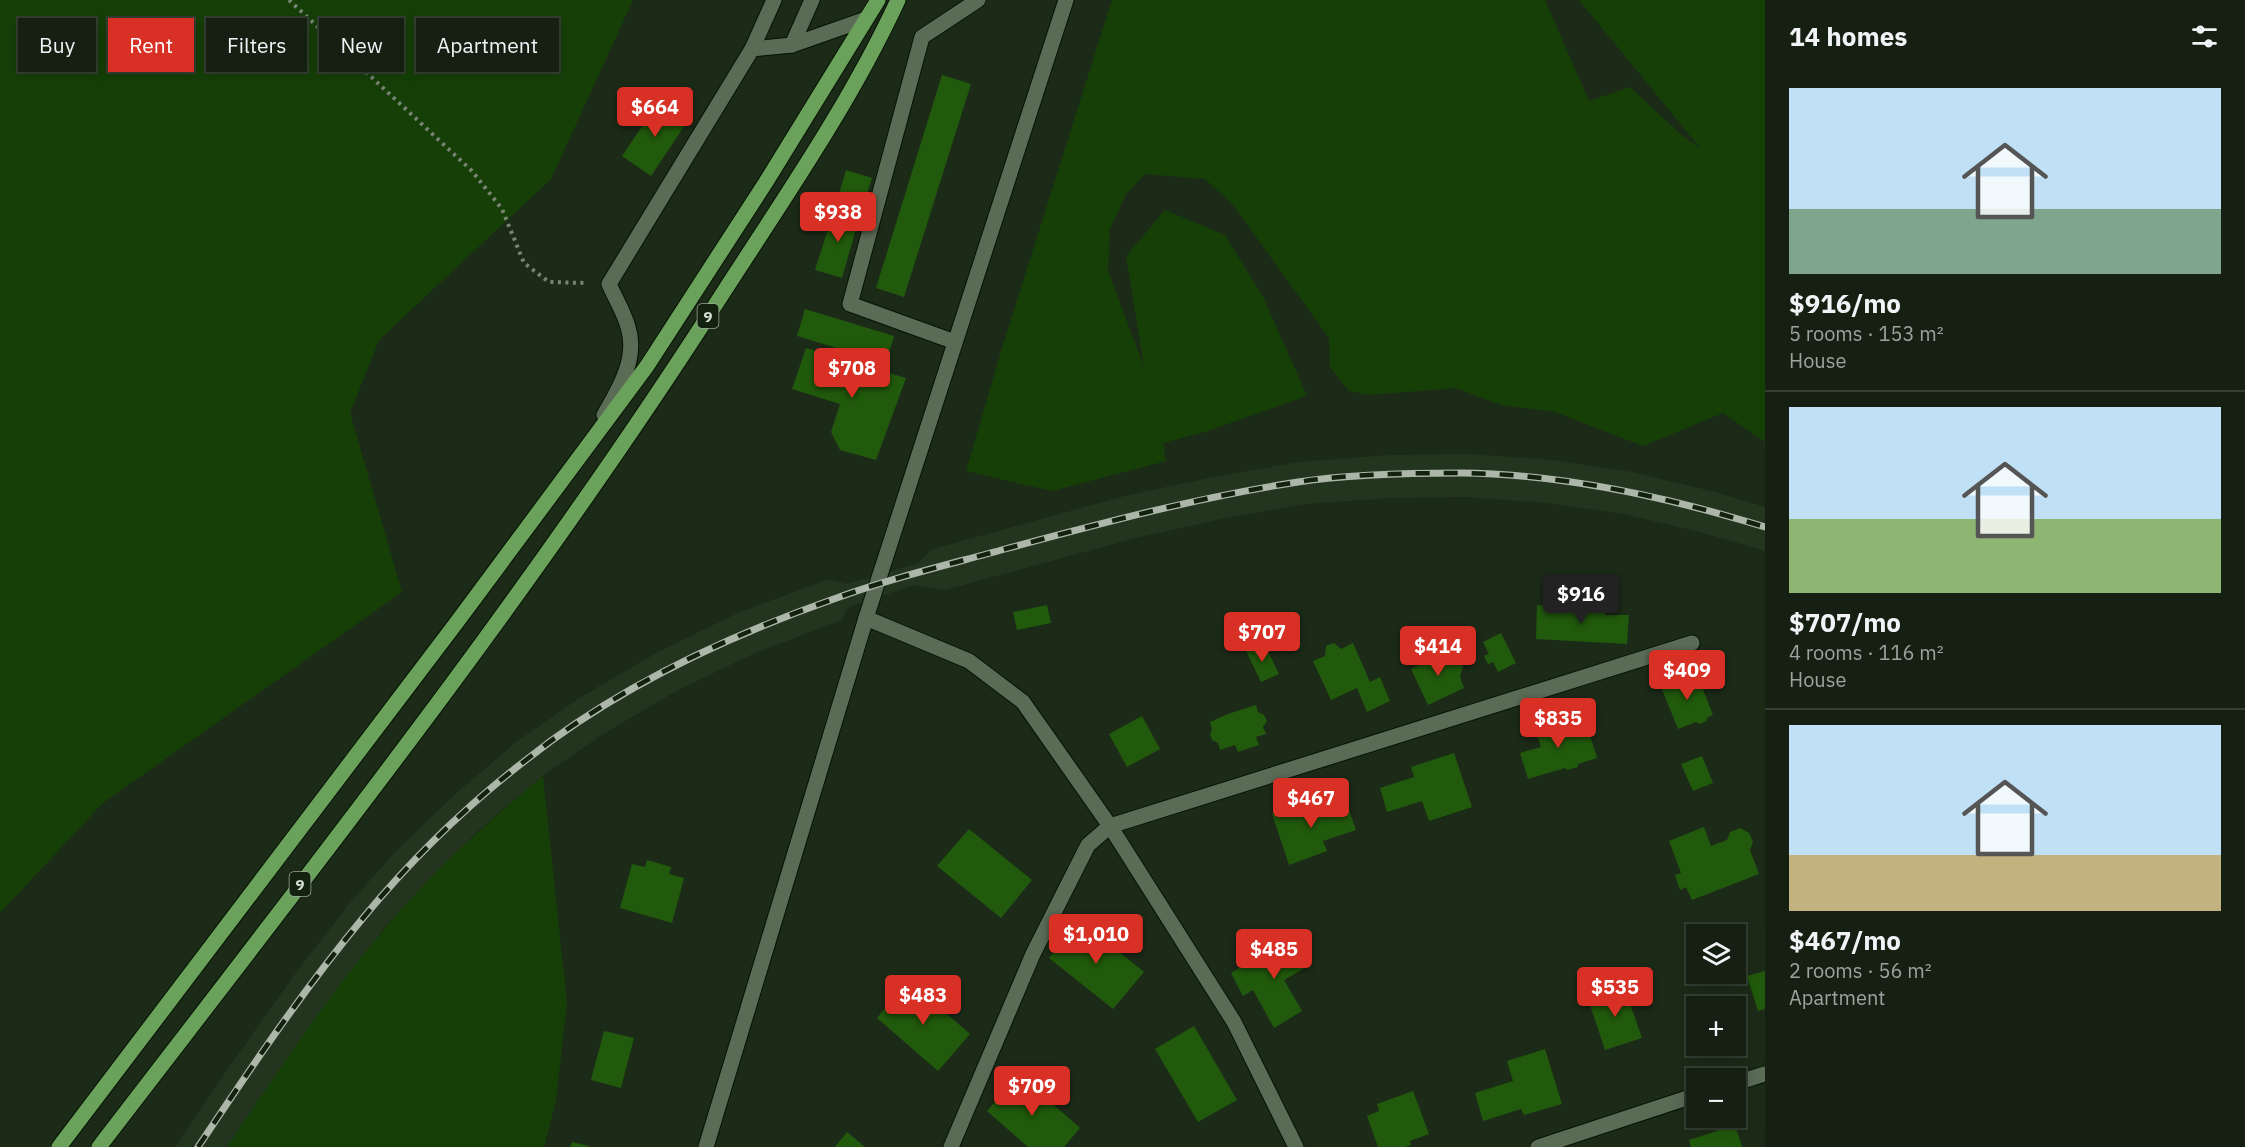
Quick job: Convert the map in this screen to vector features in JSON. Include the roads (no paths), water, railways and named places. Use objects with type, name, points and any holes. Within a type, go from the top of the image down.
[{"type":"main road","name":"9","points":[[57,1147],[581,456],[654,356],[766,183],[878,0]]},
{"type":"main road","name":"9","points":[[99,1147],[492,630],[609,464],[672,373],[834,119],[884,30],[898,0]]},
{"type":"street","points":[[581,456],[624,381],[627,368],[630,341],[628,328],[609,284],[752,49],[774,0]]},
{"type":"street","points":[[792,45],[812,0]]},
{"type":"street","points":[[955,342],[850,304],[922,37],[978,0]]},
{"type":"street","points":[[706,1147],[866,618],[1066,0]]},
{"type":"street","points":[[752,49],[792,45],[866,19]]},
{"type":"street","points":[[866,618],[969,661],[1023,702],[1110,826],[1234,1022],[1296,1147]]},
{"type":"street","points":[[951,1147],[1033,954],[1088,845],[1110,826],[1692,643]]},
{"type":"street","points":[[1746,1080],[1765,1074]]},
{"type":"street","points":[[1538,1147],[1686,1098]]},
{"type":"railway","points":[[198,1147],[319,973],[400,875],[440,834],[526,760],[596,710],[672,667],[750,631],[852,592],[1041,539],[1224,495],[1338,477],[1461,473],[1538,478],[1653,497],[1765,527]]}]
